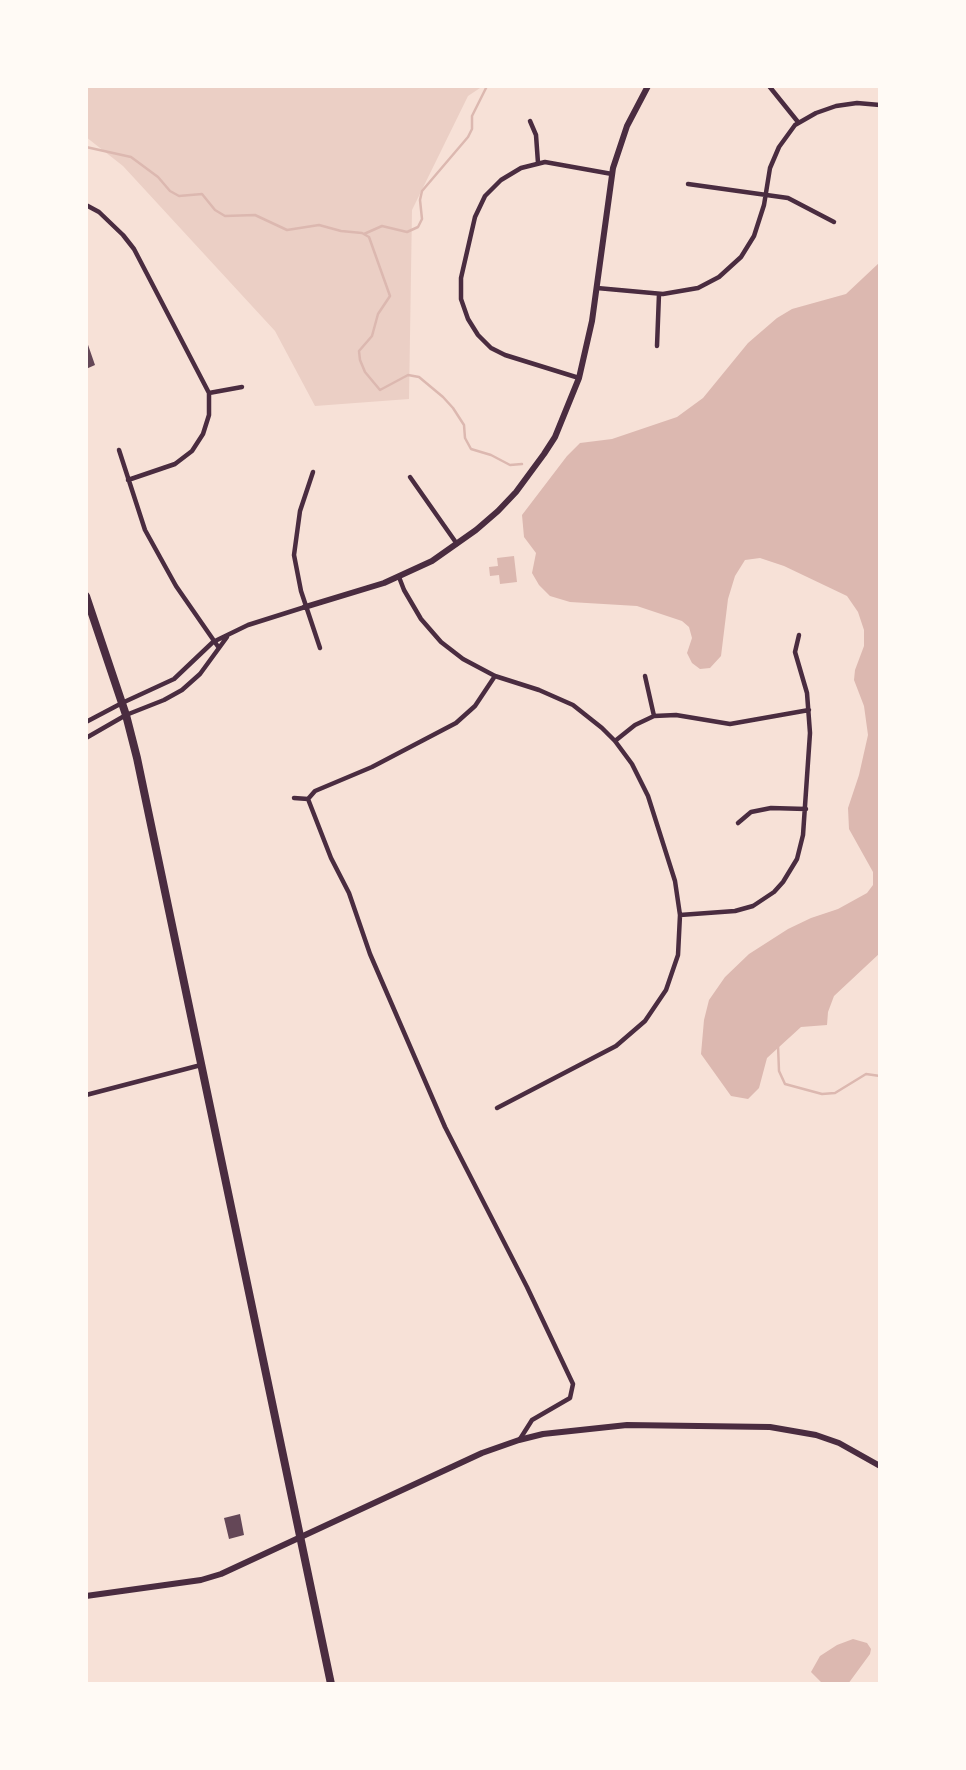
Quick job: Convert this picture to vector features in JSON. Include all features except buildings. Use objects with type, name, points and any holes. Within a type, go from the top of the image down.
[{"type":"highway","points":[[86,596],[126,715],[141,775],[331,1684]]},
{"type":"street","points":[[86,722],[122,702],[174,679],[213,642],[248,625],[399,577],[432,561],[498,511],[532,471],[555,437],[579,378],[590,332],[612,174],[628,127],[648,86]]},
{"type":"street","points":[[769,86],[798,122]]},
{"type":"street","points":[[597,288],[659,294],[698,288],[730,269],[754,236],[761,220],[773,159],[798,122],[825,109],[846,103],[880,105]]},
{"type":"street","points":[[530,121],[536,135],[538,163]]},
{"type":"street","points":[[579,378],[505,355],[491,348],[472,327],[461,299],[462,270],[472,225],[480,205],[500,180],[521,168],[538,163],[556,163],[612,174]]},
{"type":"street","points":[[688,184],[766,193],[805,205],[834,222]]},
{"type":"street","points":[[86,205],[99,212],[134,249],[209,393],[209,415],[192,452],[175,464],[128,480]]},
{"type":"street","points":[[657,346],[659,294]]},
{"type":"street","points":[[209,393],[242,387]]},
{"type":"street","points":[[119,450],[145,530],[176,586],[219,648]]},
{"type":"street","points":[[313,472],[300,511],[294,542],[295,566],[305,607],[320,648]]},
{"type":"street","points":[[411,477],[457,544]]},
{"type":"street","points":[[399,577],[412,606],[442,642],[463,659],[495,676],[539,690],[573,705],[602,727],[615,741],[632,764],[648,796],[675,881],[680,915],[674,969],[659,1002],[645,1021],[616,1045],[497,1108]]},
{"type":"street","points":[[680,915],[735,911],[753,906],[774,892],[790,874],[797,859],[806,809],[810,743],[809,710],[795,652],[799,635]]},
{"type":"street","points":[[86,738],[126,715],[182,690],[200,674],[228,636]]},
{"type":"street","points":[[308,799],[315,791],[391,758],[456,723],[475,706],[495,676]]},
{"type":"street","points":[[645,676],[653,716]]},
{"type":"street","points":[[615,741],[635,725],[653,716],[676,715],[730,724],[809,710]]},
{"type":"street","points":[[294,798],[308,799]]},
{"type":"street","points":[[308,799],[331,859],[351,898],[370,954],[445,1127],[573,1384],[570,1398],[532,1420],[519,1440]]},
{"type":"street","points":[[738,822],[751,812],[771,808],[806,809]]},
{"type":"street","points":[[86,1095],[202,1065]]},
{"type":"street","points":[[86,1596],[211,1578],[439,1472],[519,1440],[543,1434],[627,1425],[771,1427],[828,1439],[860,1453],[880,1466]]},
{"type":"shaded area","points":[[86,86],[483,86],[468,96],[412,210],[409,399],[315,406],[275,331],[123,166],[86,137]]},
{"type":"shaded area","points":[[880,262],[880,953],[834,996],[827,1025],[801,1027],[767,1058],[759,1088],[748,1099],[731,1096],[701,1054],[709,1000],[725,977],[749,954],[788,929],[838,909],[867,893],[873,885],[873,872],[849,829],[848,808],[868,735],[864,706],[854,680],[864,646],[864,630],[858,612],[847,596],[784,566],[760,558],[745,560],[735,576],[728,599],[721,656],[710,668],[700,669],[692,663],[687,653],[692,638],[689,627],[682,621],[637,606],[570,602],[550,596],[532,573],[536,553],[524,537],[522,515],[580,443],[612,439],[677,417],[703,398],[748,343],[777,318],[792,309],[846,294]]},
{"type":"shaded area","points":[[514,556],[517,582],[500,584],[499,575],[490,576],[489,567],[498,566],[497,558]]},
{"type":"shaded area","points":[[853,1639],[867,1643],[871,1649],[870,1654],[848,1684],[823,1684],[811,1672],[820,1656]]},
{"type":"waterway","points":[[364,234],[382,226],[407,232],[418,227],[422,219],[422,191],[468,137],[472,129],[472,116],[487,86]]},
{"type":"waterway","points":[[86,147],[131,157],[158,177],[170,191],[179,196],[202,194],[215,210],[225,216],[255,215],[287,230],[319,225],[362,233],[369,237],[390,296],[378,314],[372,336],[359,351],[365,372],[380,390],[408,375],[419,377],[453,408],[464,425],[465,438],[471,449],[510,465],[522,464]]},
{"type":"waterway","points":[[778,1045],[779,1071],[785,1084],[822,1094],[835,1093],[866,1074],[880,1076]]}]
